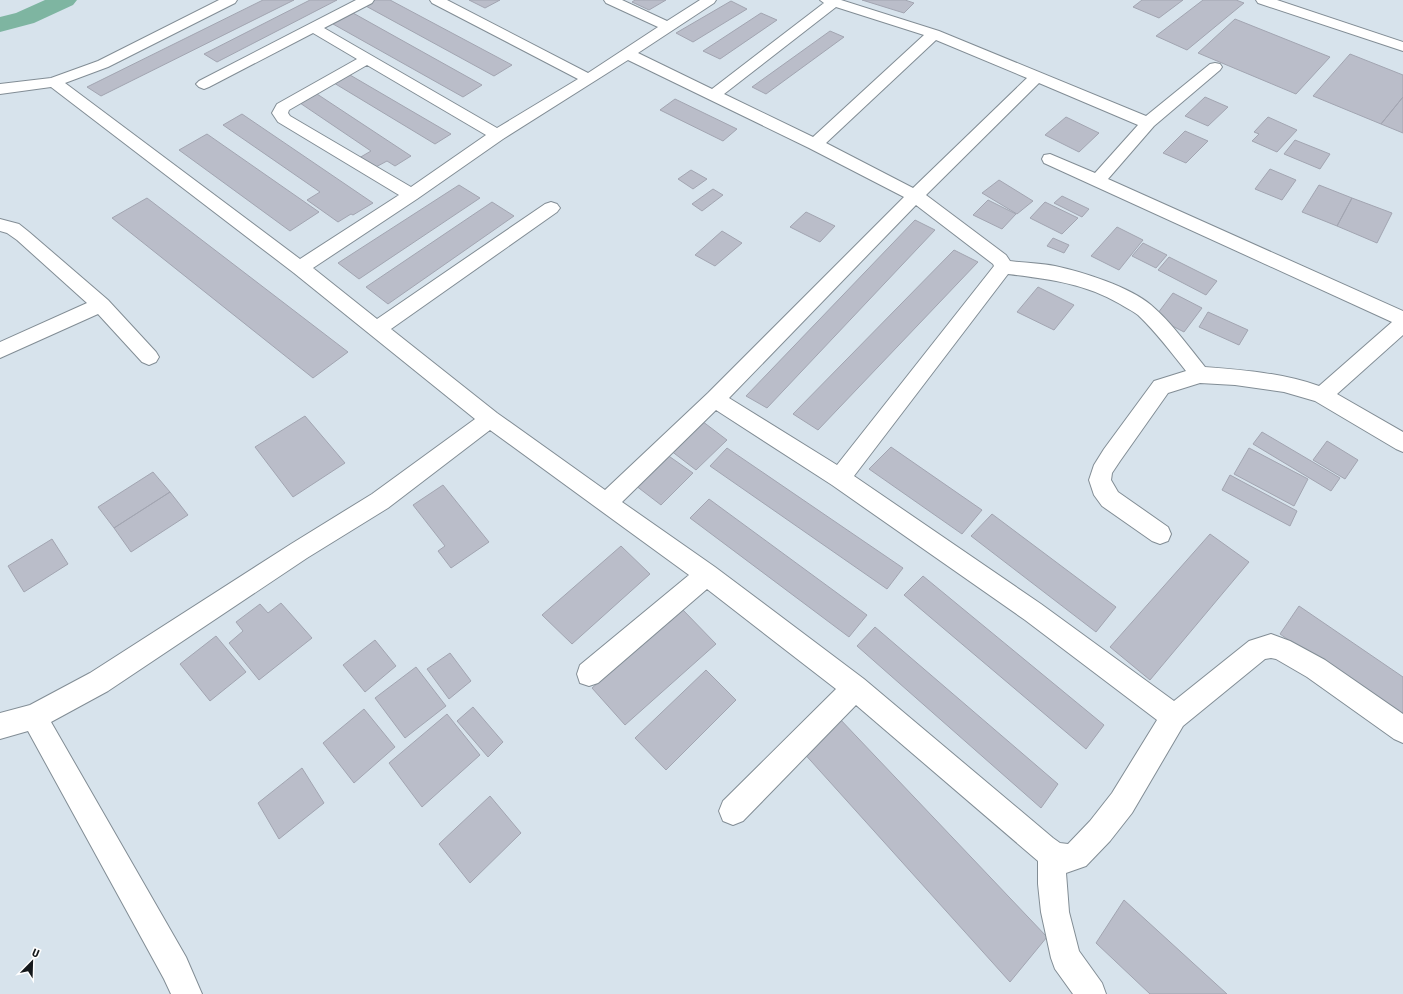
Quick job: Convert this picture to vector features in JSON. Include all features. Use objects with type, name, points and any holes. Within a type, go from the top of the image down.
[{"type":"street","points":[[0,89],[54,82],[102,64],[230,0]]},
{"type":"street","points":[[204,84],[367,0]]},
{"type":"street","points":[[437,0],[589,79]]},
{"type":"street","points":[[611,0],[668,27]]},
{"type":"street","points":[[300,268],[411,195],[497,135],[589,79],[709,0]]},
{"type":"street","points":[[1263,0],[1403,47]]},
{"type":"street","points":[[713,95],[830,1],[934,34],[1148,123]]},
{"type":"street","points":[[313,28],[497,135]]},
{"type":"street","points":[[815,144],[934,34]]},
{"type":"street","points":[[627,54],[815,144],[915,196],[993,254],[1000,260],[1003,268]]},
{"type":"street","points":[[367,59],[296,98],[282,107],[280,113],[284,119],[411,195]]},
{"type":"street","points":[[1098,180],[1148,123],[1215,67]]},
{"type":"street","points":[[607,502],[715,399],[915,196],[1036,77]]},
{"type":"street","points":[[54,82],[300,268],[490,419],[707,575],[855,688],[1043,848],[1052,854],[1066,859],[1076,856],[1100,831],[1122,802],[1174,717],[1258,648],[1271,646],[1284,651],[1307,664],[1403,730]]},
{"type":"street","points":[[1050,159],[1403,319]]},
{"type":"street","points":[[377,330],[551,208]]},
{"type":"street","points":[[0,225],[13,228],[101,305],[149,357]]},
{"type":"street","points":[[1003,268],[1055,273],[1090,282],[1117,294],[1143,309],[1159,324],[1200,375]]},
{"type":"street","points":[[840,478],[1003,268]]},
{"type":"street","points":[[0,350],[101,305]]},
{"type":"street","points":[[1322,395],[1403,324]]},
{"type":"street","points":[[1160,534],[1110,499],[1102,488],[1100,480],[1102,471],[1112,455],[1161,387],[1200,375],[1235,377],[1284,384],[1322,395],[1403,443]]},
{"type":"street","points":[[715,399],[840,478],[1033,612],[1174,717]]},
{"type":"street","points":[[0,726],[34,717],[99,682],[299,550],[380,501],[490,419]]},
{"type":"street","points":[[589,674],[707,575]]},
{"type":"street","points":[[733,810],[855,688]]},
{"type":"street","points":[[34,717],[175,968],[187,994]]},
{"type":"street","points":[[1052,854],[1052,884],[1055,912],[1066,958],[1091,994]]},
{"type":"building","points":[[263,0],[294,0],[101,96],[87,87]]},
{"type":"building","points":[[310,0],[337,0],[217,62],[204,54]]},
{"type":"building","points":[[374,0],[390,0],[512,65],[494,76],[364,5]]},
{"type":"building","points":[[469,0],[500,0],[485,8]]},
{"type":"building","points":[[635,0],[666,0],[649,10],[632,2]]},
{"type":"building","points":[[862,0],[905,0],[914,3],[904,13]]},
{"type":"building","points":[[1142,0],[1183,0],[1159,18],[1133,7]]},
{"type":"building","points":[[1203,0],[1236,0],[1244,3],[1187,50],[1156,36]]},
{"type":"building","points":[[731,1],[747,9],[693,42],[676,33]]},
{"type":"building","points":[[353,13],[482,85],[463,97],[333,24]]},
{"type":"building","points":[[761,13],[777,20],[720,59],[703,51]]},
{"type":"building","points":[[1235,19],[1330,57],[1296,94],[1198,53]]},
{"type":"building","points":[[830,31],[844,37],[766,94],[752,87]]},
{"type":"building","points":[[1350,54],[1403,75],[1403,97],[1381,124],[1313,96]]},
{"type":"building","points":[[350,75],[451,134],[435,144],[334,83]]},
{"type":"building","points":[[317,94],[411,156],[395,166],[387,161],[374,168],[359,158],[371,151],[300,103]]},
{"type":"building","points":[[1205,97],[1228,107],[1208,126],[1185,116]]},
{"type":"building","points":[[1403,97],[1403,133],[1381,124]]},
{"type":"building","points":[[675,99],[737,129],[723,141],[660,110]]},
{"type":"building","points":[[242,114],[373,203],[338,222],[307,200],[320,192],[223,125]]},
{"type":"building","points":[[1066,117],[1099,133],[1079,152],[1045,135]]},
{"type":"building","points":[[1268,117],[1297,130],[1277,152],[1252,141],[1259,134],[1254,132]]},
{"type":"building","points":[[1185,131],[1208,141],[1186,163],[1163,153]]},
{"type":"building","points":[[207,134],[319,212],[290,231],[179,150]]},
{"type":"building","points":[[1295,140],[1330,154],[1320,169],[1284,154]]},
{"type":"building","points":[[1270,169],[1296,180],[1282,200],[1255,189]]},
{"type":"building","points":[[691,170],[707,179],[693,189],[678,179]]},
{"type":"building","points":[[999,180],[1033,201],[1017,214],[982,193]]},
{"type":"building","points":[[459,185],[480,198],[359,279],[338,263]]},
{"type":"building","points":[[1319,185],[1352,198],[1337,226],[1302,212]]},
{"type":"building","points":[[713,189],[723,195],[702,211],[692,204]]},
{"type":"building","points":[[1062,196],[1089,209],[1082,217],[1054,203]]},
{"type":"building","points":[[147,198],[348,352],[313,378],[112,218]]},
{"type":"building","points":[[1352,198],[1392,213],[1377,243],[1337,226]]},
{"type":"building","points":[[988,200],[1016,214],[1002,229],[973,215]]},
{"type":"building","points":[[492,202],[514,216],[388,304],[366,287]]},
{"type":"building","points":[[1045,202],[1078,218],[1062,234],[1030,218]]},
{"type":"building","points":[[806,212],[835,226],[820,242],[790,227]]},
{"type":"building","points":[[915,220],[935,230],[767,408],[746,396]]},
{"type":"building","points":[[1117,227],[1143,240],[1119,270],[1091,256]]},
{"type":"building","points":[[722,231],[742,243],[715,266],[695,255]]},
{"type":"building","points":[[1053,238],[1069,245],[1064,253],[1047,246]]},
{"type":"building","points":[[1143,243],[1167,255],[1156,268],[1132,256]]},
{"type":"building","points":[[954,250],[978,262],[818,430],[793,414]]},
{"type":"building","points":[[1169,257],[1217,281],[1206,295],[1158,270]]},
{"type":"building","points":[[1038,287],[1074,305],[1054,330],[1017,312]]},
{"type":"building","points":[[1173,293],[1202,308],[1184,332],[1155,317]]},
{"type":"building","points":[[1208,312],[1248,330],[1239,345],[1199,327]]},
{"type":"building","points":[[305,416],[345,463],[293,497],[255,447]]},
{"type":"building","points":[[698,418],[727,440],[696,470],[666,447]]},
{"type":"building","points":[[1262,432],[1340,478],[1331,491],[1253,444]]},
{"type":"building","points":[[1327,441],[1358,460],[1345,479],[1313,460]]},
{"type":"building","points":[[891,447],[982,510],[962,534],[869,469]]},
{"type":"building","points":[[727,448],[903,568],[887,589],[710,466]]},
{"type":"building","points":[[1249,448],[1308,479],[1294,506],[1234,474]]},
{"type":"building","points":[[663,452],[693,473],[661,505],[631,482]]},
{"type":"building","points":[[153,472],[170,492],[114,528],[98,507]]},
{"type":"building","points":[[1230,475],[1297,511],[1290,526],[1222,490]]},
{"type":"building","points":[[443,485],[489,542],[451,568],[438,551],[445,546],[413,505]]},
{"type":"building","points":[[170,492],[188,515],[131,552],[114,528]]},
{"type":"building","points":[[709,499],[867,615],[849,637],[690,518]]},
{"type":"building","points":[[992,514],[1116,607],[1096,632],[971,536]]},
{"type":"building","points":[[1210,534],[1249,562],[1150,680],[1110,647]]},
{"type":"building","points":[[52,539],[68,564],[24,592],[8,566]]},
{"type":"building","points":[[621,546],[650,574],[572,644],[542,615]]},
{"type":"building","points":[[923,576],[1104,725],[1086,749],[904,595]]},
{"type":"building","points":[[281,603],[312,638],[259,680],[229,643],[243,631],[236,622],[260,604],[268,613]]},
{"type":"building","points":[[1299,606],[1403,677],[1403,720],[1280,634]]},
{"type":"building","points":[[683,610],[716,644],[625,725],[592,688]]},
{"type":"building","points":[[875,627],[1058,784],[1041,808],[857,646]]},
{"type":"building","points":[[216,636],[246,672],[210,701],[180,664]]},
{"type":"building","points":[[375,640],[396,666],[365,692],[343,665]]},
{"type":"building","points":[[450,653],[471,681],[449,699],[427,669]]},
{"type":"building","points":[[416,667],[446,706],[405,738],[375,698]]},
{"type":"building","points":[[706,670],[736,700],[666,770],[635,738]]},
{"type":"building","points":[[473,707],[503,742],[488,757],[457,721]]},
{"type":"building","points":[[364,709],[395,747],[354,783],[323,743]]},
{"type":"building","points":[[447,714],[480,755],[422,807],[389,763]]},
{"type":"building","points":[[838,717],[1047,937],[1010,982],[802,751]]},
{"type":"building","points":[[302,768],[324,803],[279,839],[258,803]]},
{"type":"building","points":[[490,796],[521,833],[470,883],[439,844]]},
{"type":"building","points":[[1124,900],[1227,994],[1150,994],[1096,943]]},
{"type":"waterway","points":[[0,25],[25,18],[65,0]]}]
